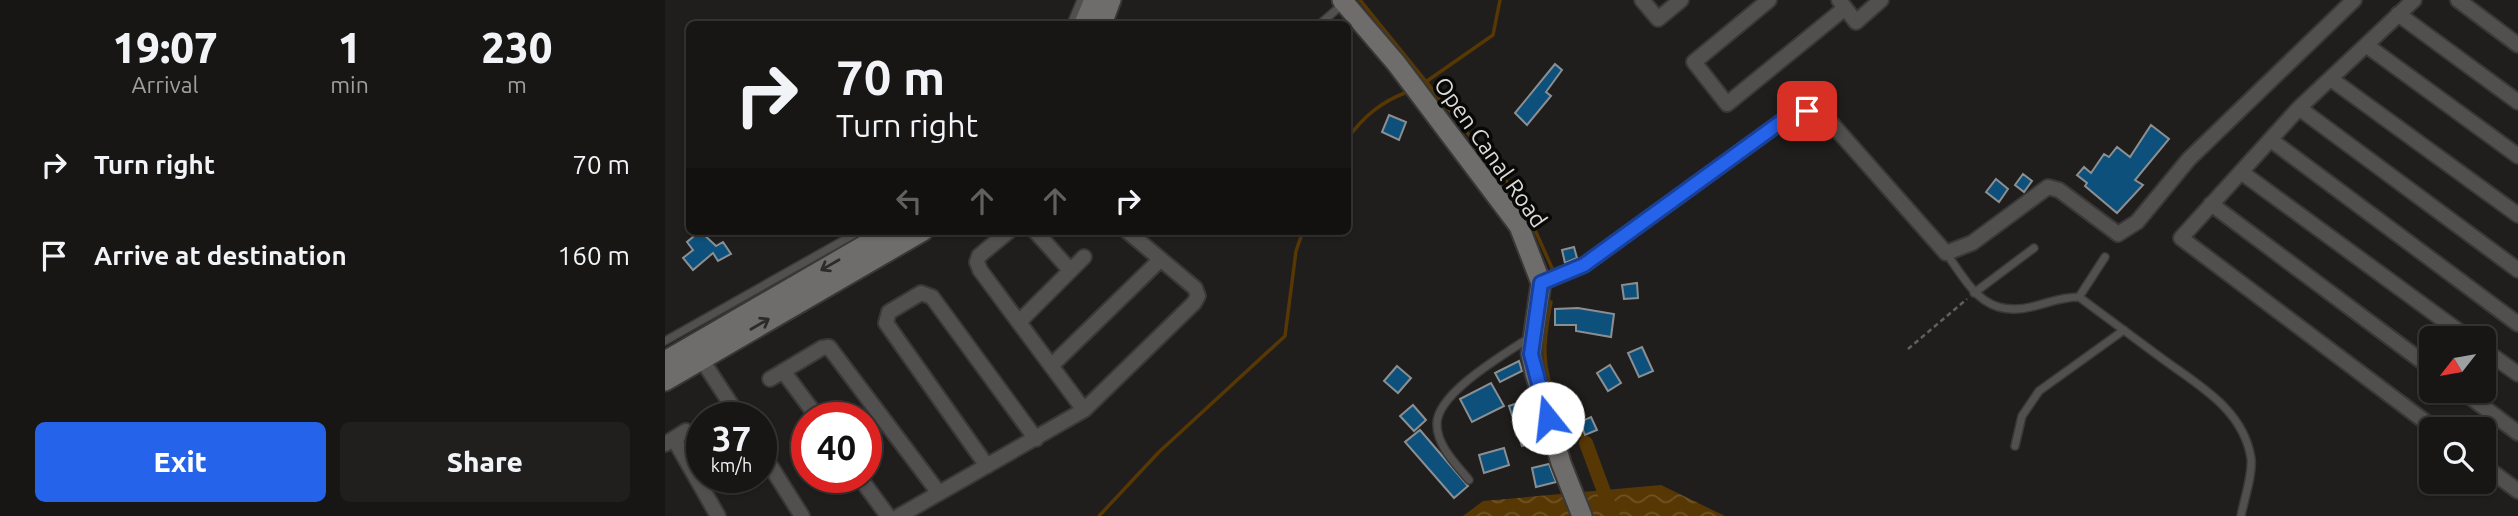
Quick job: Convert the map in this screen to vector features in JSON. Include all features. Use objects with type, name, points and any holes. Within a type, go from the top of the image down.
[{"type":"main road","points":[[1085,21],[1094,0]]},
{"type":"main road","points":[[1103,21],[1111,0]]},
{"type":"main road","name":"Open Canal Road","points":[[1343,1],[1397,63],[1519,226],[1541,283],[1532,336],[1535,373],[1561,463],[1582,516]]},
{"type":"main road","points":[[665,381],[697,351],[883,235]]},
{"type":"main road","points":[[665,361],[697,351],[915,235]]},
{"type":"street","points":[[1642,0],[1658,19],[1681,0]]},
{"type":"street","points":[[1769,0],[1694,62],[1727,104],[1842,4],[1856,22],[1881,0]]},
{"type":"street","points":[[1541,283],[1584,265],[1785,119],[1807,111],[1832,124],[1946,253],[1972,243],[2048,187],[2059,190],[2118,234],[2137,222],[2189,159],[2354,0]]},
{"type":"street","points":[[2414,0],[2299,108],[2181,238],[2419,417]]},
{"type":"street","points":[[2458,0],[2518,45]]},
{"type":"street","points":[[2399,14],[2518,102]]},
{"type":"street","points":[[2367,45],[2518,156]]},
{"type":"street","points":[[2331,79],[2518,215]]},
{"type":"street","points":[[2299,108],[2518,270]]},
{"type":"street","points":[[2271,140],[2518,324]]},
{"type":"street","points":[[2241,172],[2452,326]]},
{"type":"street","points":[[2211,204],[2419,359]]},
{"type":"street","points":[[1004,235],[979,256],[977,262],[1084,410]]},
{"type":"street","points":[[1039,235],[1070,270]]},
{"type":"street","points":[[899,516],[1084,410],[1198,296],[1195,288],[1132,235]]},
{"type":"street","points":[[1019,322],[1084,257]]},
{"type":"street","points":[[1051,366],[1160,260]]},
{"type":"street","points":[[987,466],[886,323],[888,312],[921,293],[932,297],[1036,439]]},
{"type":"street","points":[[770,379],[822,348],[829,347],[835,351],[939,493]]},
{"type":"street","points":[[697,351],[730,402]]},
{"type":"street","points":[[2496,358],[2518,374]]},
{"type":"street","points":[[783,371],[806,402]]},
{"type":"street","points":[[2478,403],[2518,433]]},
{"type":"street","points":[[675,438],[718,516]]},
{"type":"street","points":[[2496,475],[2518,491]]},
{"type":"street","points":[[777,477],[802,516]]},
{"type":"street","points":[[871,493],[888,516]]},
{"type":"lane","points":[[1072,21],[1081,0]]},
{"type":"lane","points":[[1323,21],[1343,1]]},
{"type":"lane","points":[[665,341],[853,235]]},
{"type":"lane","points":[[1974,293],[2034,247]]},
{"type":"lane","points":[[1946,253],[1974,293],[1991,305],[2009,311],[2059,297],[2078,296],[2195,379],[2219,401],[2239,427],[2251,460],[2241,516]]},
{"type":"lane","points":[[2078,296],[2105,257]]},
{"type":"lane","points":[[2015,446],[2028,402],[2039,391],[2124,330]]},
{"type":"lane","points":[[1469,480],[1448,454],[1436,426],[1438,414],[1483,367],[1532,336]]},
{"type":"path","points":[[1908,349],[1974,293]]},
{"type":"water","points":[[1661,485],[1725,516],[1463,516],[1483,501]]},
{"type":"building","points":[[1555,64],[1562,70],[1546,92],[1551,96],[1527,125],[1515,113]]},
{"type":"building","points":[[1389,115],[1406,122],[1399,140],[1382,132]]},
{"type":"building","points":[[2151,125],[2169,139],[2135,180],[2143,185],[2117,213],[2085,186],[2087,183],[2077,175],[2084,167],[2091,173],[2104,154],[2109,157],[2117,147],[2130,157]]},
{"type":"building","points":[[2023,174],[2032,181],[2024,192],[2015,185]]},
{"type":"building","points":[[1996,179],[2008,189],[1999,202],[1986,192]]},
{"type":"building","points":[[695,235],[704,235],[716,246],[723,242],[731,254],[718,261],[713,253],[693,270],[683,258],[693,250],[687,242]]},
{"type":"building","points":[[1574,247],[1577,258],[1565,263],[1562,250]]},
{"type":"building","points":[[1637,283],[1638,298],[1624,299],[1622,285]]},
{"type":"building","points":[[1578,308],[1614,314],[1611,337],[1576,331],[1576,325],[1555,325],[1555,309]]},
{"type":"building","points":[[1642,347],[1653,371],[1639,377],[1628,353]]},
{"type":"building","points":[[1519,361],[1522,371],[1500,382],[1495,373]]},
{"type":"building","points":[[1610,365],[1621,383],[1608,391],[1597,373]]},
{"type":"building","points":[[1397,366],[1411,378],[1398,393],[1384,381]]},
{"type":"building","points":[[1491,383],[1504,406],[1472,422],[1460,399]]},
{"type":"building","points":[[1530,399],[1542,440],[1522,446],[1509,406]]},
{"type":"building","points":[[1413,405],[1426,420],[1414,431],[1400,416]]},
{"type":"building","points":[[1591,417],[1597,430],[1585,435],[1580,422]]},
{"type":"building","points":[[1420,430],[1468,486],[1454,498],[1405,442]]},
{"type":"building","points":[[1504,448],[1509,465],[1484,473],[1479,455]]},
{"type":"building","points":[[1549,464],[1556,482],[1536,487],[1532,468]]},
{"type":"waterway","points":[[1360,0],[1505,179],[1527,212],[1552,268]]},
{"type":"waterway","points":[[1427,81],[1493,35],[1500,0]]},
{"type":"waterway","points":[[1351,134],[1374,111],[1407,92]]},
{"type":"waterway","points":[[1099,516],[1159,452],[1285,336],[1296,251],[1302,235]]},
{"type":"waterway","points":[[1551,302],[1545,341],[1548,378],[1559,402],[1586,443]]},
{"type":"waterway","points":[[1586,443],[1613,516]]},
{"type":"route","points":[[1548,418],[1531,354],[1541,283],[1584,265],[1785,119],[1807,111]]}]
